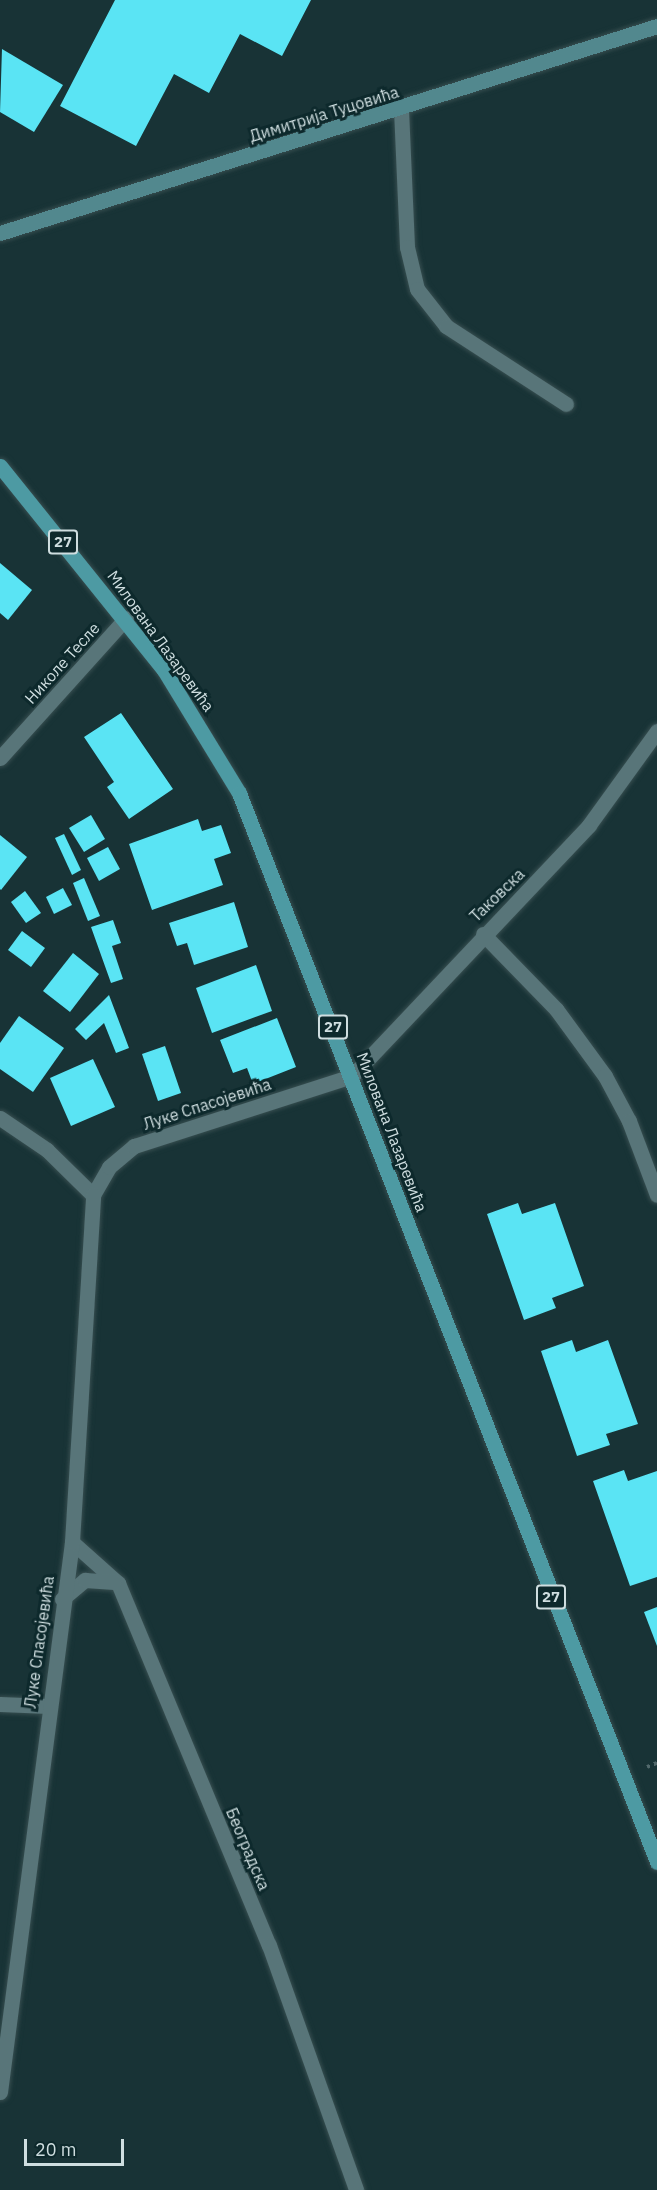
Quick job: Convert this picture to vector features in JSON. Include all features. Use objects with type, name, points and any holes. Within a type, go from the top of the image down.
[{"type":"main road","name":"Милована Лазаревића","points":[[0,466],[126,618],[204,729],[239,793],[352,1076],[447,1332],[657,1862]]},
{"type":"street","name":"Димитрија Туцовића","points":[[0,233],[401,109],[657,26]]},
{"type":"street","points":[[401,109],[406,247],[417,289],[446,326],[566,404]]},
{"type":"street","name":"Николе Тесле","points":[[0,758],[126,618]]},
{"type":"street","name":"Таковска","points":[[352,1076],[483,934],[589,825],[657,730]]},
{"type":"street","points":[[483,934],[556,1009],[605,1076],[629,1121],[657,1195]]},
{"type":"street","name":"Луке Спасојевића","points":[[0,2092],[62,1599],[72,1542],[93,1195],[108,1167],[134,1146],[352,1076]]},
{"type":"street","points":[[0,1118],[47,1150],[93,1195]]},
{"type":"street","name":"Београдска","points":[[72,1542],[118,1583],[268,1945],[356,2190]]},
{"type":"street","points":[[62,1599],[85,1580],[118,1583]]},
{"type":"street","points":[[0,1704],[48,1706]]},
{"type":"building","points":[[115,0],[311,0],[282,56],[240,34],[209,93],[174,74],[136,146],[60,106]]},
{"type":"building","points":[[2,49],[63,85],[34,132],[0,112]]},
{"type":"building","points":[[0,563],[32,590],[8,620],[0,613]]},
{"type":"building","points":[[121,713],[173,789],[129,819],[107,787],[114,782],[84,737]]},
{"type":"building","points":[[91,815],[105,839],[84,852],[69,828]]},
{"type":"building","points":[[198,819],[202,831],[221,825],[231,853],[214,859],[223,885],[152,910],[129,844]]},
{"type":"building","points":[[64,834],[81,870],[72,875],[55,838]]},
{"type":"building","points":[[0,835],[27,857],[1,890],[0,889]]},
{"type":"building","points":[[108,847],[120,869],[99,881],[87,858]]},
{"type":"building","points":[[84,878],[100,916],[88,921],[73,883]]},
{"type":"building","points":[[63,888],[72,905],[54,914],[46,897]]},
{"type":"building","points":[[25,891],[41,913],[26,923],[11,902]]},
{"type":"building","points":[[234,902],[248,947],[194,965],[187,943],[177,946],[169,923]]},
{"type":"building","points":[[113,920],[121,943],[112,946],[123,979],[111,983],[91,927]]},
{"type":"building","points":[[22,931],[45,948],[31,967],[8,950]]},
{"type":"building","points":[[73,953],[99,974],[70,1012],[43,991]]},
{"type":"building","points":[[256,965],[272,1011],[212,1033],[196,988]]},
{"type":"building","points":[[109,995],[129,1048],[116,1053],[104,1023],[86,1040],[75,1029]]},
{"type":"building","points":[[19,1016],[64,1048],[33,1092],[0,1069],[0,1043]]},
{"type":"building","points":[[277,1018],[296,1067],[253,1084],[247,1068],[233,1073],[220,1040]]},
{"type":"building","points":[[165,1046],[181,1093],[158,1101],[142,1054]]},
{"type":"building","points":[[93,1059],[115,1107],[71,1126],[50,1078]]},
{"type":"building","points":[[518,1203],[522,1214],[555,1203],[584,1286],[552,1298],[556,1308],[524,1320],[487,1214]]},
{"type":"building","points":[[572,1340],[576,1352],[608,1340],[638,1424],[606,1434],[610,1445],[577,1456],[541,1351]]},
{"type":"building","points":[[624,1470],[628,1481],[657,1471],[657,1577],[630,1586],[593,1481]]},
{"type":"building","points":[[657,1607],[657,1646],[644,1612]]}]
